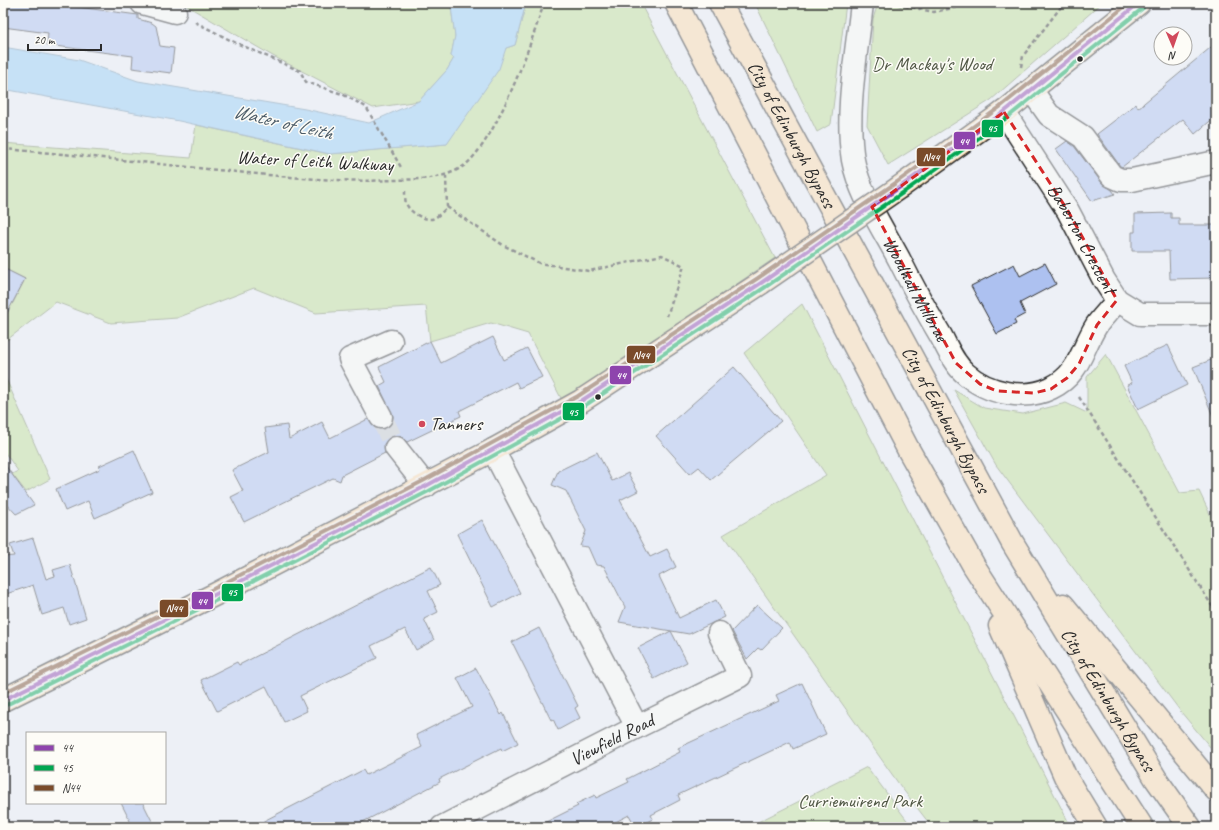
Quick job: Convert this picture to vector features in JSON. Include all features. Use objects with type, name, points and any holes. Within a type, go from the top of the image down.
[{"type":"main road","name":"City of Edinburgh Bypass","points":[[676,3],[908,449],[974,566],[1142,827]]},
{"type":"main road","name":"City of Edinburgh Bypass","points":[[720,3],[766,92],[1012,542],[1152,772],[1190,827]]},
{"type":"main road","points":[[3,700],[216,594],[426,486],[581,401],[671,344],[900,187],[1032,91],[1139,3]]},
{"type":"main road","points":[[1012,542],[1216,790]]},
{"type":"main road","points":[[974,566],[1065,776],[1096,827]]},
{"type":"street","points":[[142,3],[175,12]]},
{"type":"street","name":"Woodhall Millbrae","points":[[862,3],[849,133],[853,162],[862,188],[922,303],[956,363],[966,374],[980,384],[997,391],[1018,394],[1034,393],[1051,389],[1067,378],[1079,364],[1097,325],[1118,300]]},
{"type":"street","points":[[1032,91],[1049,115],[1083,137],[1112,176],[1121,180],[1132,180],[1216,162]]},
{"type":"street","name":"Baberton Crescent","points":[[1004,112],[1068,211],[1104,280],[1118,300],[1140,314],[1216,314]]},
{"type":"street","points":[[381,417],[350,359],[391,340]]},
{"type":"street","points":[[396,448],[426,486]]},
{"type":"street","points":[[493,450],[637,727]]},
{"type":"street","name":"Viewfield Road","points":[[442,827],[740,676],[719,633]]},
{"type":"path","name":"Water of Leith Walkway","points":[[3,149],[360,182],[446,176],[463,167],[480,150],[487,138],[501,112],[532,39],[544,3]]},
{"type":"path","points":[[891,3],[934,12],[977,3]]},
{"type":"path","points":[[1032,91],[1020,70],[1023,56],[1064,3]]},
{"type":"path","points":[[175,12],[232,41],[300,71],[306,82],[342,94],[366,107],[402,169]]},
{"type":"path","points":[[405,190],[406,203],[411,210],[420,217],[432,219],[447,207],[446,176]]},
{"type":"path","points":[[447,207],[503,245],[539,263],[589,271],[662,255],[684,266],[664,323],[671,344]]},
{"type":"path","points":[[1067,378],[1216,612]]},
{"type":"highlighted area","points":[[1004,112],[1068,211],[1117,300],[1097,325],[1079,364],[1067,378],[1051,389],[1034,393],[997,391],[980,384],[956,363],[872,207]]},
{"type":"green space","points":[[182,3],[448,3],[451,7],[455,36],[451,56],[454,58],[447,70],[419,101],[373,108],[271,55]]},
{"type":"green space","points":[[526,3],[640,3],[775,258],[594,381],[562,400],[528,334],[491,323],[430,341],[426,306],[316,313],[254,288],[177,318],[111,323],[56,302],[3,343],[3,298],[13,303],[25,279],[3,268],[3,143],[191,158],[196,125],[329,154],[447,144],[506,48],[515,45]]},
{"type":"green space","points":[[755,3],[846,3],[831,124],[817,132]]},
{"type":"green space","name":"Dr Mackay's Wood","points":[[878,3],[1102,3],[991,100],[888,165],[867,125],[873,19]]},
{"type":"green space","points":[[802,304],[1071,827],[932,827],[901,787],[723,535],[826,475],[744,353]]},
{"type":"green space","points":[[1106,354],[1180,493],[1199,491],[1216,527],[1216,754],[1181,712],[996,465],[954,390],[984,408],[1023,414],[1066,403],[1087,413],[1087,377]]},
{"type":"green space","points":[[3,372],[50,479],[26,492],[12,474],[18,471],[3,450]]},
{"type":"green space","name":"Curriemuirend Park","points":[[867,767],[912,827],[748,827]]},
{"type":"water","name":"Water of Leith","points":[[448,3],[526,3],[515,45],[506,48],[499,69],[447,144],[330,154],[179,121],[3,89],[3,47],[79,60],[138,81],[305,109],[369,123],[419,101],[447,70],[454,58],[451,56],[455,36],[451,7]]},
{"type":"building","points":[[3,3],[47,3],[138,15],[138,19],[152,23],[156,26],[160,46],[174,48],[171,73],[132,68],[133,56],[47,45],[48,33],[3,27]]},
{"type":"building","points":[[1216,43],[1216,116],[1195,134],[1183,119],[1122,167],[1120,166],[1097,134],[1136,104],[1138,108],[1188,66],[1193,66],[1193,62]]},
{"type":"building","points":[[1067,141],[1074,146],[1102,183],[1115,194],[1092,201],[1056,149]]},
{"type":"building","points":[[1171,213],[1171,218],[1179,218],[1179,225],[1216,225],[1216,278],[1170,279],[1169,251],[1132,251],[1132,232],[1135,232],[1135,214]]},
{"type":"building","points":[[1045,263],[1056,284],[1020,303],[1025,314],[1014,320],[1016,324],[997,334],[971,286],[1014,264],[1020,276]]},
{"type":"building","points":[[3,268],[25,279],[3,321]]},
{"type":"building","points":[[493,337],[504,360],[527,348],[542,377],[519,388],[516,382],[459,411],[461,416],[407,442],[400,436],[389,438],[384,444],[385,453],[342,475],[340,481],[333,478],[244,522],[231,497],[243,491],[232,470],[269,452],[265,428],[287,425],[289,439],[322,422],[330,438],[368,419],[375,428],[387,428],[392,423],[393,417],[379,386],[386,382],[379,367],[430,341],[441,363]]},
{"type":"building","points":[[1168,345],[1187,385],[1138,409],[1127,385],[1132,383],[1124,366]]},
{"type":"building","points":[[1216,358],[1216,421],[1215,421],[1193,367]]},
{"type":"building","points":[[734,367],[781,421],[711,480],[699,467],[690,474],[656,436]]},
{"type":"building","points":[[134,450],[152,492],[95,518],[88,501],[65,511],[56,489],[100,469],[99,466]]},
{"type":"building","points":[[597,452],[612,481],[628,473],[638,491],[620,500],[650,557],[667,549],[676,567],[659,576],[679,618],[716,600],[725,617],[689,634],[619,622],[625,607],[604,566],[596,565],[588,547],[580,546],[586,531],[566,491],[552,485],[558,471]]},
{"type":"building","points":[[3,462],[34,505],[16,514],[3,500]]},
{"type":"building","points":[[482,520],[520,593],[493,607],[457,534]]},
{"type":"building","points":[[33,538],[46,579],[55,576],[53,570],[70,565],[86,618],[69,624],[64,608],[42,615],[33,585],[3,595],[3,557],[14,556],[10,545]]},
{"type":"building","points":[[431,567],[440,585],[428,591],[438,612],[424,619],[434,640],[416,650],[405,629],[371,646],[377,658],[300,696],[307,711],[284,722],[266,686],[217,711],[201,680],[237,662],[239,665]]},
{"type":"building","points":[[757,605],[782,628],[761,650],[758,648],[747,659],[732,631]]},
{"type":"building","points":[[539,628],[578,706],[575,708],[580,718],[558,730],[553,719],[551,720],[512,642]]},
{"type":"building","points":[[671,631],[687,662],[654,679],[638,648]]},
{"type":"building","points":[[476,668],[501,715],[503,713],[518,743],[502,751],[501,748],[439,779],[440,782],[353,827],[252,827],[363,770],[366,775],[422,747],[416,735],[472,707],[457,678]]},
{"type":"building","points":[[802,683],[826,734],[793,749],[790,742],[678,795],[680,800],[651,815],[653,819],[636,827],[629,815],[606,827],[536,827],[578,806],[576,804],[595,795],[596,798],[629,782],[627,779],[680,752],[678,748],[779,701],[776,695]]},
{"type":"building","points":[[122,804],[144,804],[155,827],[133,827]]},
{"type":"tunnel","points":[[381,417],[396,448]]},
{"type":"transit line","name":"N44","points":[[3,693],[213,589],[423,481],[578,396],[758,278],[897,182],[1000,107],[1129,3]]},
{"type":"transit line","name":"44","points":[[3,700],[216,594],[426,486],[581,401],[761,283],[900,187],[1004,112],[1139,3]]},
{"type":"transit line","name":"45","points":[[6,705],[219,599],[429,491],[584,406],[764,288],[904,192],[1008,117],[1143,8]]},
{"type":"place","name":"Tanners","points":[[422,424]]}]
